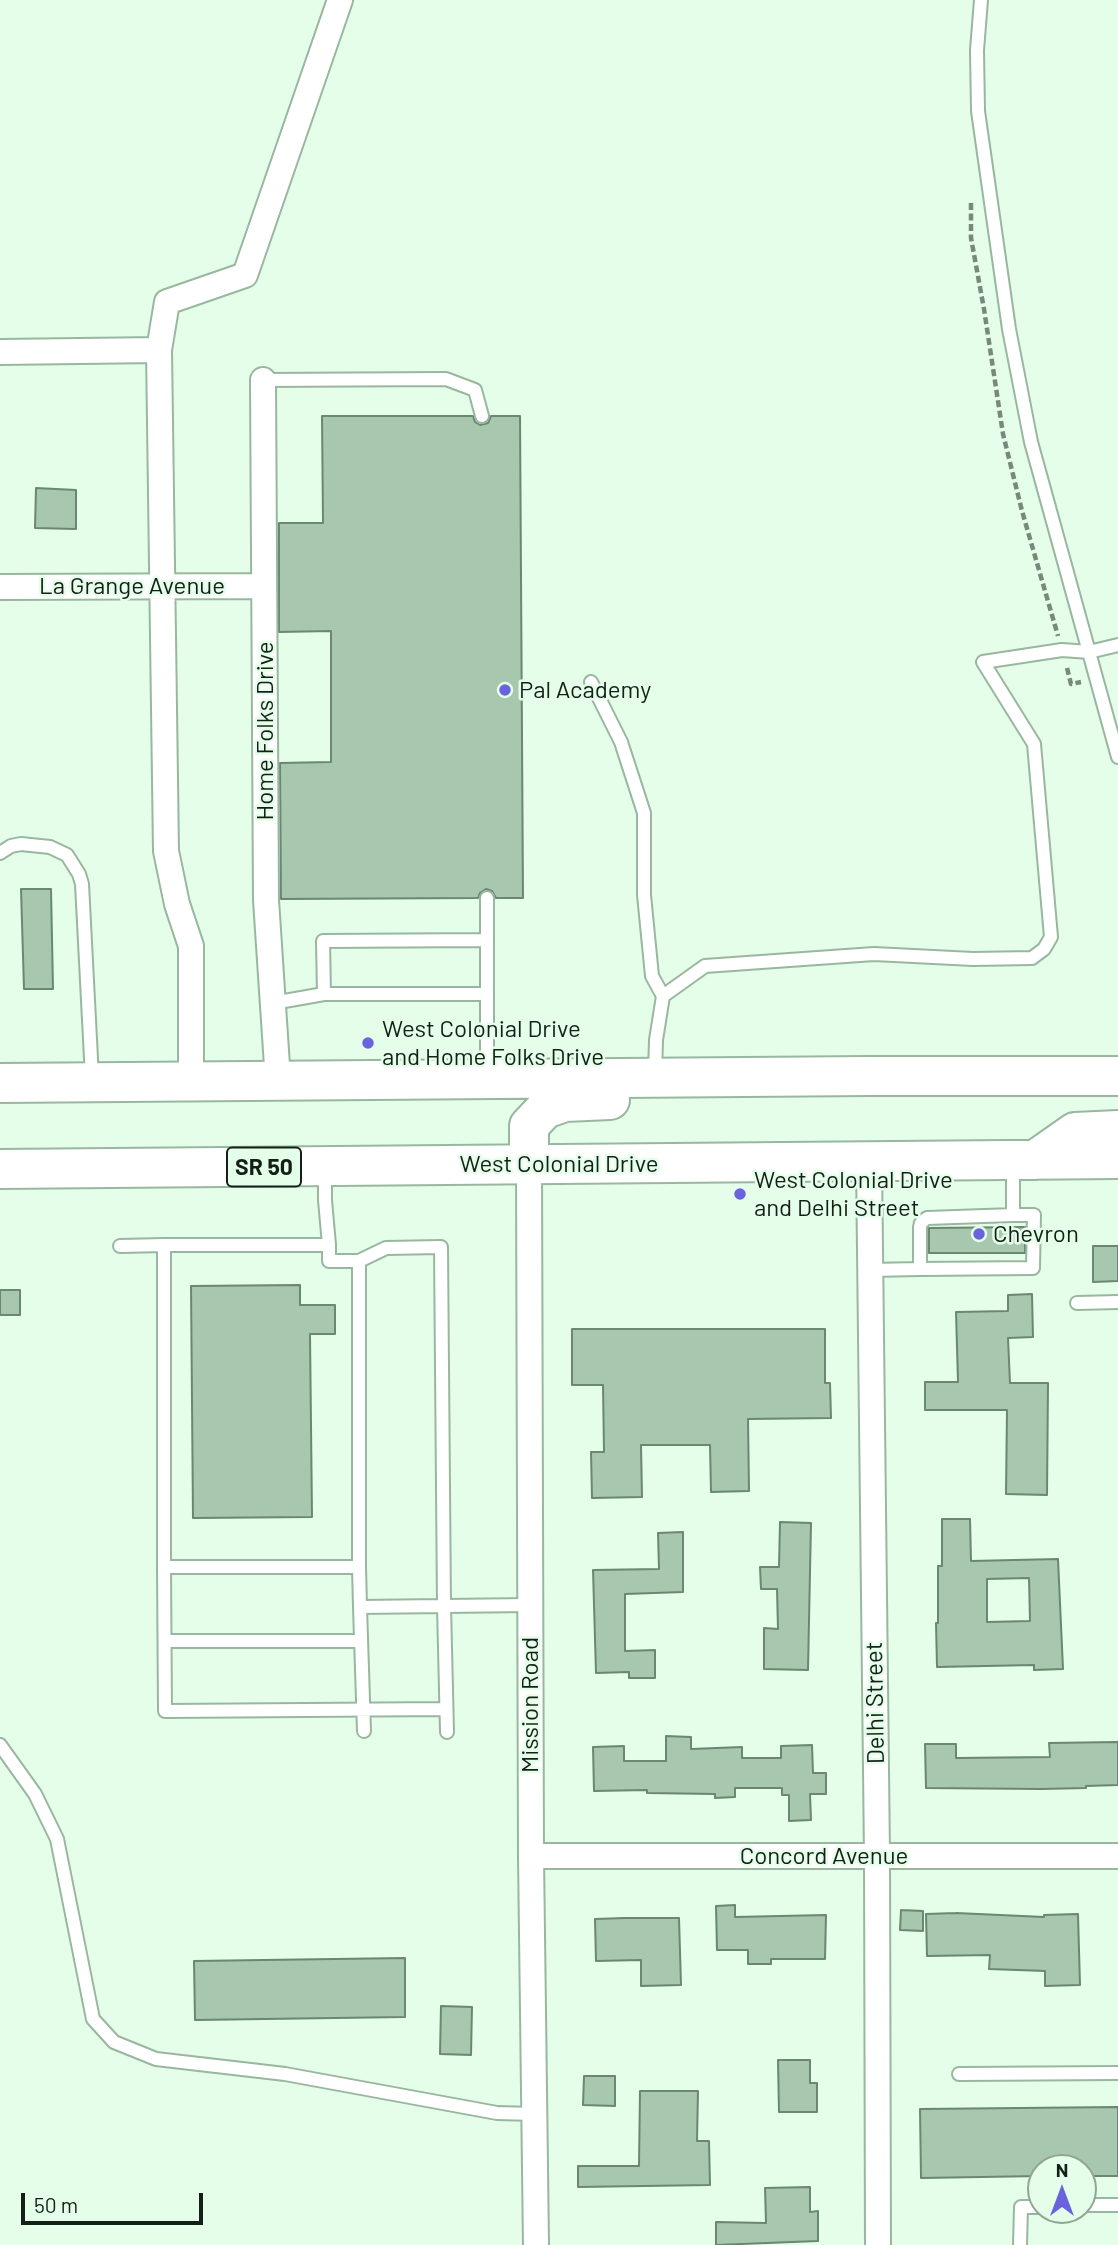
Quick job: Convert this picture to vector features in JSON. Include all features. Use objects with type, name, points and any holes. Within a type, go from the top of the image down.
[{"type":"highway","points":[[0,1083],[1118,1076]]},
{"type":"highway","points":[[529,1164],[530,1126],[545,1109],[565,1102],[593,1100],[711,1100],[738,1077]]},
{"type":"highway","points":[[0,1104],[29,1105],[84,1082]]},
{"type":"highway","points":[[1024,1160],[1075,1132],[1118,1130]]},
{"type":"highway","name":"West Colonial Drive","points":[[0,1169],[1118,1159]]},
{"type":"street","points":[[191,1081],[191,946],[177,904],[166,851],[159,350],[167,302],[245,275],[341,0]]},
{"type":"street","points":[[0,352],[159,350]]},
{"type":"street","name":"Home Folks Drive","points":[[263,380],[266,900],[278,1081]]},
{"type":"street","name":"La Grange Avenue","points":[[0,587],[264,586]]},
{"type":"street","name":"Delhi Street","points":[[869,1162],[877,1856],[878,2245]]},
{"type":"street","name":"Mission Road","points":[[529,1164],[531,1856],[536,2245]]},
{"type":"street","name":"Concord Avenue","points":[[531,1856],[1118,1856]]},
{"type":"lane","points":[[982,0],[977,50],[978,111],[1009,329],[1031,442],[1118,757]]},
{"type":"lane","points":[[263,380],[446,379],[475,390],[482,416]]},
{"type":"lane","points":[[663,996],[705,966],[874,954],[973,959],[1031,958],[1044,949],[1051,937],[1034,744],[983,662],[1062,650],[1089,652],[1118,645]]},
{"type":"lane","points":[[591,681],[621,742],[644,813],[644,895],[652,976],[663,996],[656,1040],[655,1077]]},
{"type":"lane","points":[[0,853],[11,846],[21,844],[50,847],[67,855],[79,874],[82,884],[90,1022],[84,1082]]},
{"type":"lane","points":[[487,898],[487,1079]]},
{"type":"lane","points":[[324,994],[323,941],[487,940]]},
{"type":"lane","points":[[273,1003],[324,994],[487,994]]},
{"type":"lane","points":[[1013,1215],[1024,1160]]},
{"type":"lane","points":[[325,1166],[329,1261],[359,1261],[386,1248],[441,1247],[447,1732]]},
{"type":"lane","points":[[870,1270],[1033,1268],[1034,1215],[934,1217],[923,1220],[920,1227],[920,1269]]},
{"type":"lane","points":[[164,1245],[165,1711],[446,1709]]},
{"type":"lane","points":[[120,1246],[329,1245]]},
{"type":"lane","points":[[359,1261],[359,1567],[364,1731]]},
{"type":"lane","points":[[1077,1303],[1118,1303]]},
{"type":"lane","points":[[164,1567],[359,1567]]},
{"type":"lane","points":[[360,1606],[530,1605]]},
{"type":"lane","points":[[165,1641],[361,1641]]},
{"type":"lane","points":[[0,1745],[35,1794],[57,1839],[93,2019],[114,2042],[156,2059],[285,2074],[497,2113],[534,2114]]},
{"type":"lane","points":[[959,2074],[1118,2073]]},
{"type":"lane","points":[[1097,2206],[1118,2205]]},
{"type":"lane","points":[[1020,2245],[1021,2207],[1027,2207]]},
{"type":"building","points":[[322,416],[473,416],[475,422],[480,425],[488,423],[491,416],[520,416],[523,898],[496,898],[492,891],[486,889],[478,898],[281,899],[280,763],[331,762],[331,631],[279,632],[279,523],[323,523]]},
{"type":"building","points":[[36,488],[76,490],[76,529],[35,528]]},
{"type":"building","points":[[21,889],[51,889],[53,989],[24,989]]},
{"type":"building","points":[[1025,1227],[1025,1253],[929,1253],[929,1228]]},
{"type":"building","points":[[1093,1246],[1118,1246],[1118,1281],[1093,1282]]},
{"type":"building","points":[[300,1285],[300,1305],[335,1305],[335,1334],[310,1334],[312,1517],[193,1518],[191,1286]]},
{"type":"building","points":[[0,1290],[20,1290],[20,1315],[0,1315]]},
{"type":"building","points":[[1032,1294],[1033,1337],[1008,1338],[1010,1383],[1048,1383],[1047,1495],[1006,1494],[1007,1410],[925,1410],[925,1382],[958,1382],[956,1312],[1008,1311],[1008,1295]]},
{"type":"building","points":[[572,1329],[825,1329],[825,1383],[830,1383],[831,1418],[748,1419],[749,1491],[711,1492],[710,1445],[641,1445],[642,1497],[592,1498],[591,1452],[604,1452],[603,1385],[572,1385]]},
{"type":"building","points":[[942,1519],[970,1519],[971,1561],[1058,1559],[1063,1669],[1034,1670],[1034,1665],[937,1667],[938,1566],[942,1566]],"holes":[[[1029,1578],[1030,1621],[987,1622],[987,1579]]]},
{"type":"building","points":[[780,1522],[811,1523],[808,1670],[764,1669],[764,1628],[778,1629],[777,1589],[761,1589],[760,1567],[779,1567]]},
{"type":"building","points":[[683,1532],[683,1592],[625,1594],[625,1651],[655,1650],[655,1678],[629,1678],[629,1672],[596,1673],[593,1570],[659,1569],[658,1533]]},
{"type":"building","points":[[666,1736],[691,1737],[691,1749],[742,1747],[742,1758],[781,1758],[781,1746],[812,1745],[813,1773],[826,1773],[826,1794],[810,1794],[811,1820],[789,1821],[789,1795],[782,1795],[782,1788],[735,1788],[735,1797],[715,1798],[715,1794],[647,1793],[647,1790],[594,1791],[593,1747],[624,1746],[624,1761],[666,1761]]},
{"type":"building","points":[[1118,1742],[1118,1785],[1041,1789],[926,1788],[925,1744],[956,1744],[956,1758],[1050,1757],[1049,1743]]},
{"type":"building","points":[[735,1905],[735,1917],[826,1915],[825,1959],[771,1959],[771,1964],[748,1964],[748,1950],[717,1950],[716,1906]]},
{"type":"building","points":[[901,1910],[923,1911],[923,1931],[900,1930]]},
{"type":"building","points":[[926,1914],[1044,1917],[1078,1914],[1080,1985],[1045,1986],[1045,1971],[989,1969],[990,1955],[927,1956]]},
{"type":"building","points":[[679,1918],[681,1985],[641,1986],[641,1960],[596,1961],[595,1919]]},
{"type":"building","points":[[405,1958],[405,2017],[195,2020],[194,1961]]},
{"type":"building","points":[[441,2006],[472,2007],[471,2055],[440,2054]]},
{"type":"building","points":[[778,2060],[810,2060],[810,2083],[817,2083],[817,2112],[779,2112]]},
{"type":"building","points":[[584,2076],[615,2076],[615,2106],[583,2105]]},
{"type":"building","points":[[640,2091],[698,2091],[697,2141],[709,2141],[710,2185],[578,2187],[578,2166],[639,2166]]},
{"type":"building","points":[[1118,2107],[1118,2176],[1097,2176],[1097,2154],[1027,2154],[1027,2176],[921,2178],[920,2109]]},
{"type":"building","points":[[810,2187],[810,2212],[818,2211],[818,2241],[716,2245],[716,2222],[766,2223],[765,2188]]},
{"type":"place","name":"Pal Academy","points":[[505,690]]},
{"type":"place","name":"West Colonial Drive and Home Folks Drive","points":[[368,1043]]},
{"type":"place","name":"West Colonial Drive and Delhi Street","points":[[740,1194]]},
{"type":"place","name":"Chevron","points":[[979,1234]]}]
